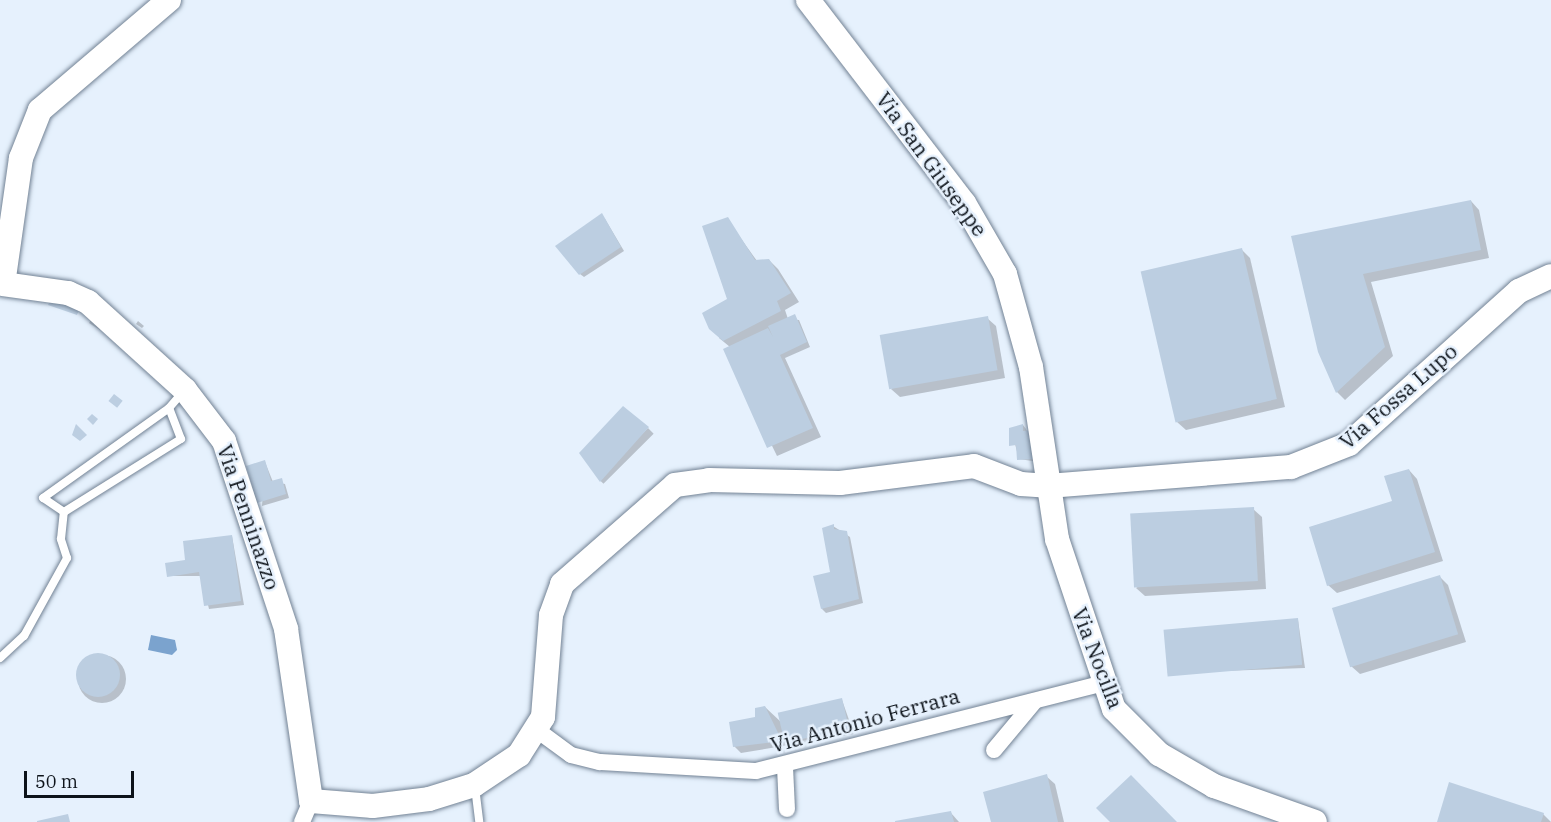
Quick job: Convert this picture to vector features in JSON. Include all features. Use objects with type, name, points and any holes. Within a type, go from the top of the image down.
[{"type":"street","name":"Via Penninazzo","points":[[168,0],[54,93],[40,110],[21,158],[2,283],[68,293],[88,302],[185,390],[224,441],[271,571],[286,629],[307,811]]},
{"type":"street","name":"Via San Giuseppe","points":[[808,0],[987,236],[1014,298],[1044,449],[1048,486]]},
{"type":"street","name":"Via Fossa Lupo","points":[[474,785],[519,755],[537,730],[547,696],[551,615],[562,584],[675,485],[709,480],[840,483],[974,466],[1021,484],[1048,486],[1101,484],[1292,467],[1349,444],[1518,291],[1551,276]]},
{"type":"street","points":[[1044,449],[1075,473],[1101,484]]},
{"type":"street","name":"Via Nocilla","points":[[1048,486],[1057,538],[1103,683],[1114,709],[1159,754],[1214,786],[1315,822]]},
{"type":"street","name":"Via Antonio Ferrara","points":[[537,730],[571,755],[600,762],[708,770],[785,767],[900,731],[1035,701],[1103,683]]},
{"type":"street","points":[[994,750],[1035,701]]},
{"type":"street","points":[[785,767],[787,809]]},
{"type":"street","points":[[307,811],[393,804],[474,785]]},
{"type":"lane","points":[[64,512],[43,498],[170,408],[185,390]]},
{"type":"lane","points":[[64,512],[181,439],[170,408]]},
{"type":"lane","points":[[0,658],[24,636],[67,558],[61,539],[64,512]]},
{"type":"lane","points":[[474,785],[479,822]]},
{"type":"water","points":[[151,635],[175,640],[177,650],[172,655],[148,650]]},
{"type":"building","points":[[1471,200],[1481,250],[1363,274],[1385,347],[1336,393],[1318,352],[1291,236]]},
{"type":"building","points":[[602,213],[621,247],[579,275],[555,246]]},
{"type":"building","points":[[728,217],[755,260],[769,259],[791,293],[777,301],[781,311],[723,341],[709,329],[702,313],[727,299],[702,226]]},
{"type":"building","points":[[1242,248],[1277,399],[1176,422],[1141,271]]},
{"type":"building","points":[[51,299],[79,310],[77,315],[48,305]]},
{"type":"building","points":[[795,314],[807,342],[780,355],[813,428],[767,448],[723,349],[768,328],[773,337],[768,326]]},
{"type":"building","points":[[988,316],[998,370],[889,389],[880,335]]},
{"type":"building","points":[[114,394],[123,401],[117,408],[108,401]]},
{"type":"building","points":[[623,406],[649,427],[600,482],[579,453]]},
{"type":"building","points":[[92,414],[98,419],[93,425],[87,419]]},
{"type":"building","points":[[76,424],[87,435],[80,441],[72,435]]},
{"type":"building","points":[[1023,424],[1023,431],[1034,430],[1036,459],[1017,460],[1016,445],[1009,446],[1009,428]]},
{"type":"building","points":[[265,460],[271,481],[282,478],[286,494],[257,503],[246,466]]},
{"type":"building","points":[[1409,469],[1435,552],[1327,586],[1309,527],[1392,501],[1384,476]]},
{"type":"building","points":[[1254,507],[1258,581],[1134,587],[1130,513]]},
{"type":"building","points":[[834,524],[834,529],[847,531],[859,599],[821,609],[813,576],[830,572],[822,528]]},
{"type":"building","points":[[232,535],[241,601],[204,606],[199,572],[167,577],[165,563],[185,560],[183,541]]},
{"type":"building","points":[[1440,575],[1458,634],[1350,667],[1332,608]]},
{"type":"building","points":[[1298,618],[1302,665],[1168,677],[1164,630]]},
{"type":"building","points":[[98,653],[107,654],[114,659],[119,666],[119,684],[114,691],[107,696],[98,697],[89,696],[82,691],[77,684],[76,675],[77,666],[82,659],[89,654]]},
{"type":"building","points":[[842,698],[849,728],[785,743],[778,713]]},
{"type":"building","points":[[765,706],[782,741],[733,747],[729,722],[755,717],[755,708]]},
{"type":"building","points":[[1047,774],[1058,822],[991,822],[983,792]]},
{"type":"building","points":[[1131,775],[1177,822],[1110,822],[1096,808]]},
{"type":"building","points":[[1449,782],[1544,813],[1541,822],[1437,822]]},
{"type":"building","points":[[951,811],[954,822],[895,822],[895,821]]},
{"type":"building","points":[[68,814],[70,822],[37,822],[37,821]]}]
